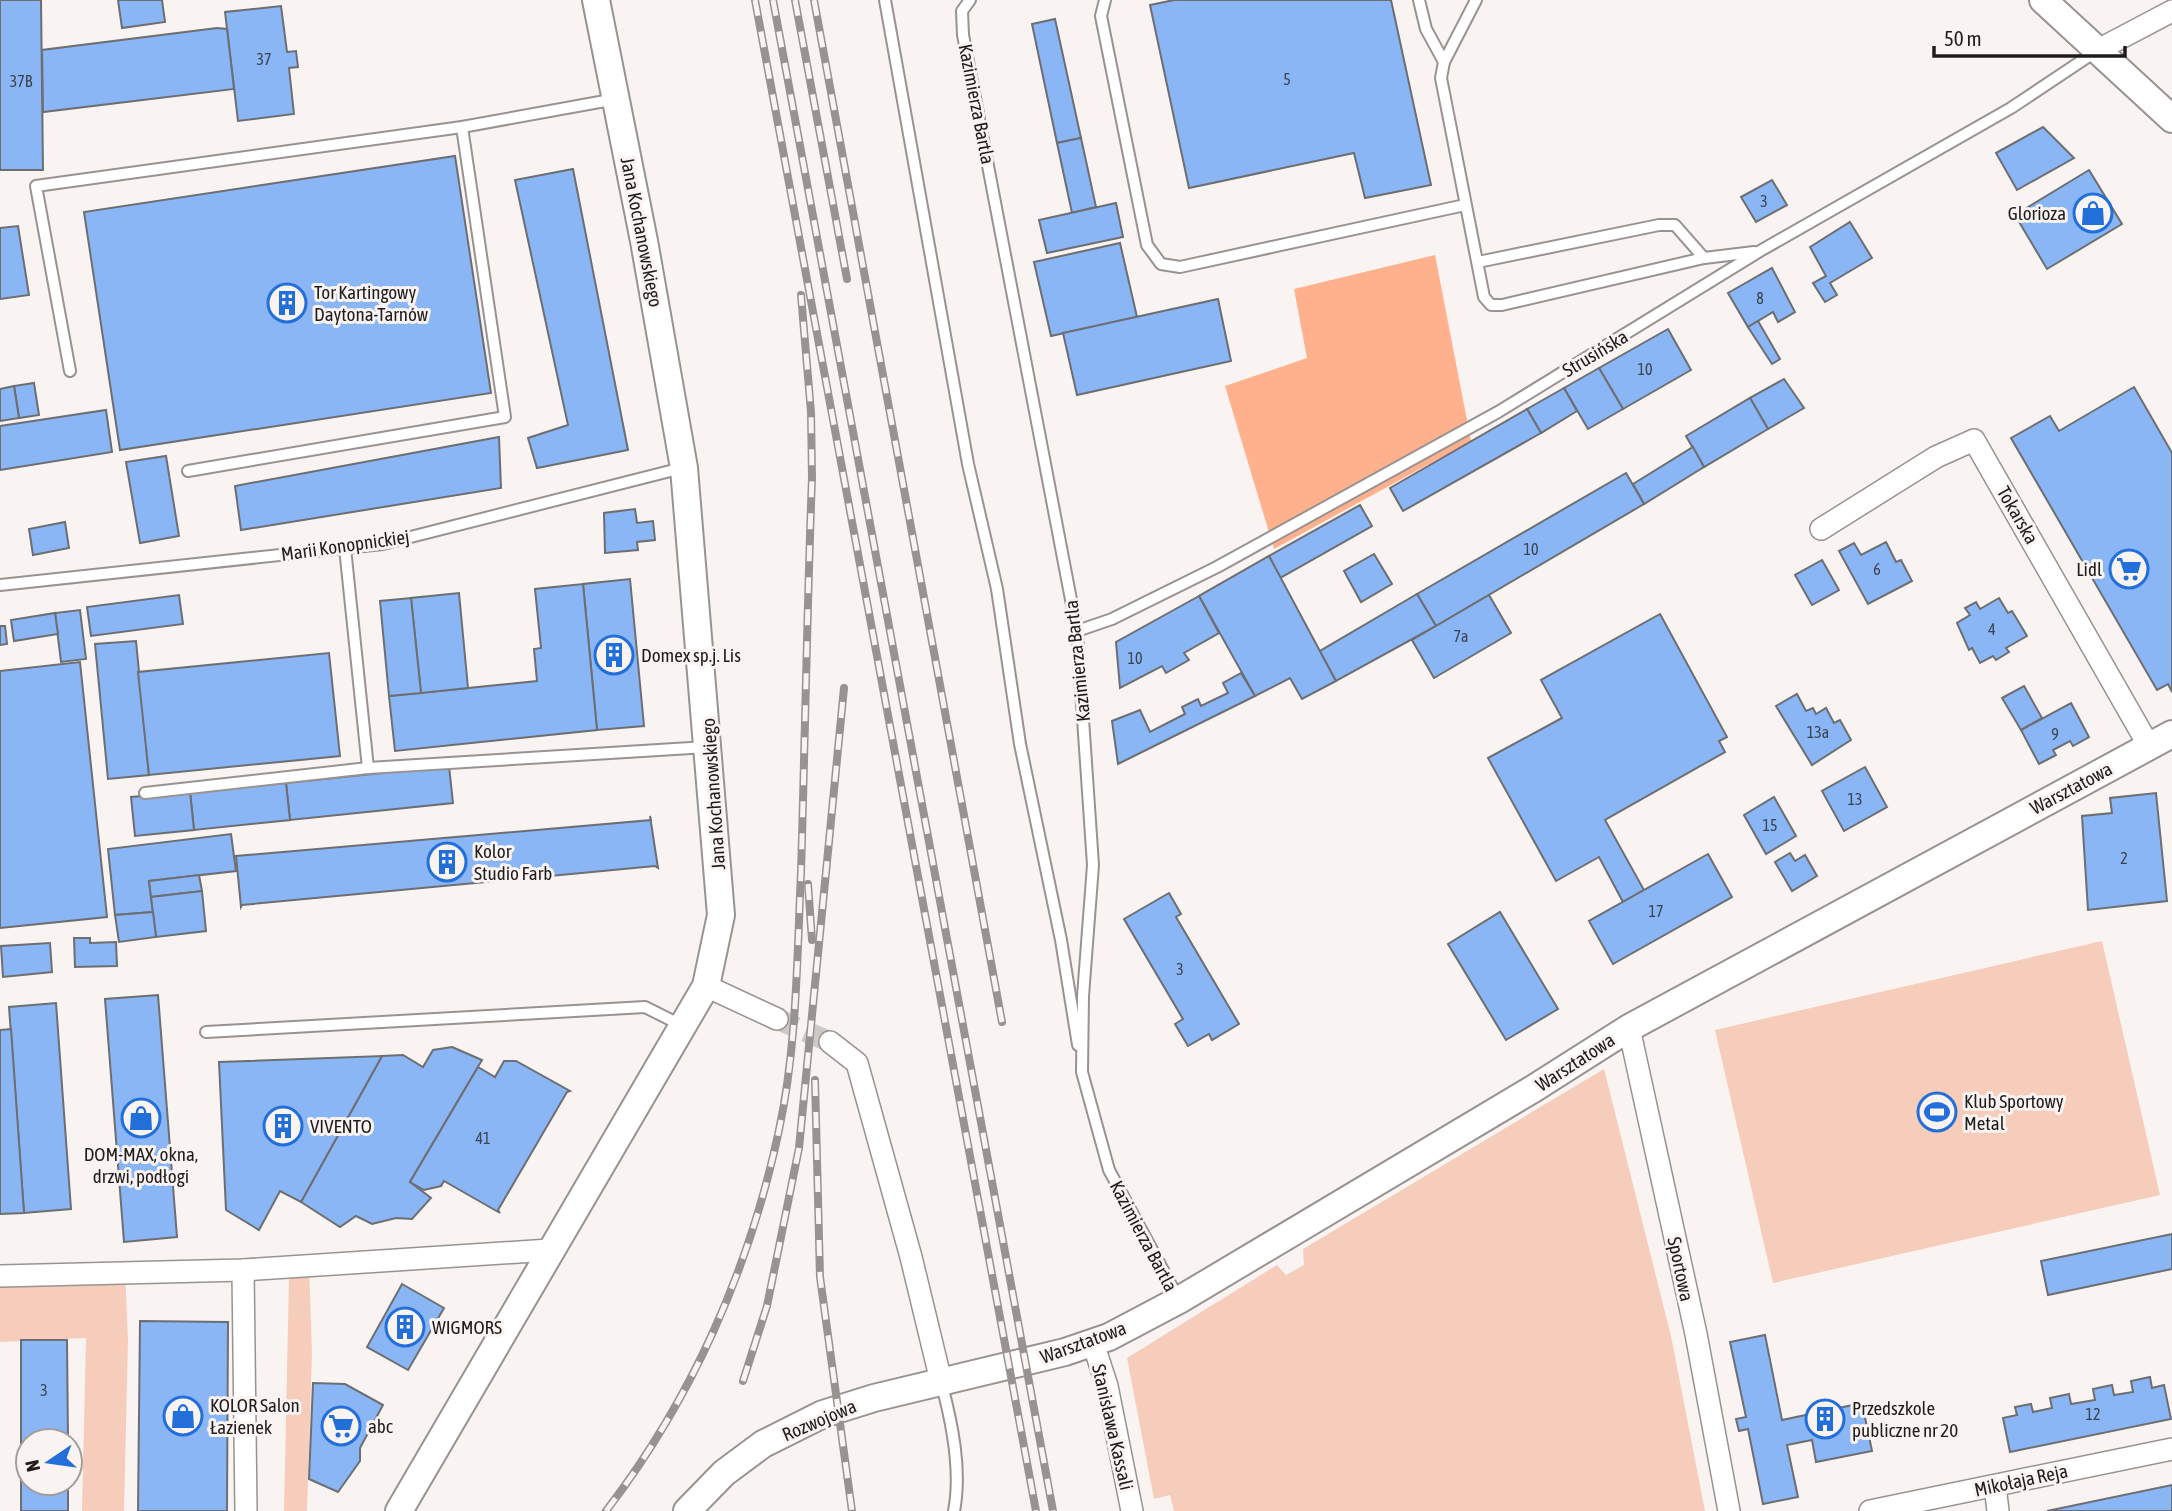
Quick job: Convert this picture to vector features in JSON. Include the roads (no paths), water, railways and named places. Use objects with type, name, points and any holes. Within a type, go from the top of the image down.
[{"type":"street","name":"Jana Kochanowskiego","points":[[399,1511],[549,1250],[706,986],[722,915],[710,746],[684,468],[617,99],[596,0]]},
{"type":"street","points":[[2043,0],[2172,119]]},
{"type":"street","points":[[2098,50],[2172,10]]},
{"type":"street","name":"Tokarska","points":[[1821,529],[1936,457],[1975,439],[2161,740]]},
{"type":"street","name":"Warsztatowa","points":[[974,1374],[1093,1342],[1179,1300],[1533,1089],[1629,1028],[2161,740]]},
{"type":"street","points":[[706,986],[777,1019]]},
{"type":"street","name":"Sportowa","points":[[1629,1028],[1696,1334],[1729,1511]]},
{"type":"street","points":[[830,1042],[857,1063],[911,1257],[941,1381]]},
{"type":"street","points":[[0,1276],[243,1270],[549,1250]]},
{"type":"street","points":[[243,1270],[246,1511]]},
{"type":"street","name":"Stanisława Kassali","points":[[1093,1342],[1107,1386],[1132,1511]]},
{"type":"street","name":"Rozwojowa","points":[[687,1511],[724,1473],[763,1444],[804,1423],[853,1403],[974,1374]]},
{"type":"street","name":"Mikołaja Reja","points":[[1870,1511],[2172,1449]]},
{"type":"street","points":[[1995,1486],[1998,1511]]},
{"type":"lane","points":[[884,0],[968,464],[997,589],[1020,744],[1061,940],[1082,1072]]},
{"type":"lane","name":"Kazimierza Bartla","points":[[970,0],[962,11],[966,47],[1077,631],[1093,865],[1083,996],[1082,1072],[1109,1170],[1179,1300]]},
{"type":"lane","points":[[1105,0],[1101,16],[1147,246],[1161,264],[1180,267],[1465,205]]},
{"type":"lane","points":[[1419,0],[1426,29],[1444,62]]},
{"type":"lane","points":[[1476,0],[1444,62],[1441,78],[1485,297],[1492,305],[1502,306],[1704,258],[1760,251]]},
{"type":"lane","name":"Strusińska","points":[[1077,631],[1112,619],[1217,567],[1486,419],[1760,251],[2011,108],[2098,50]]},
{"type":"lane","points":[[70,371],[36,186],[462,127],[617,99]]},
{"type":"lane","points":[[188,471],[505,417],[462,127]]},
{"type":"lane","points":[[1478,262],[1659,225],[1675,225],[1704,258]]},
{"type":"lane","name":"Marii Konopnickiej","points":[[0,585],[383,544],[684,468]]},
{"type":"lane","points":[[345,548],[368,768]]},
{"type":"lane","points":[[145,793],[368,768],[710,746]]},
{"type":"lane","points":[[206,1032],[645,1007],[681,1025]]},
{"type":"lane","points":[[941,1381],[949,1412],[955,1460],[954,1511]]},
{"type":"tunnel","points":[[777,1019],[830,1042]]},
{"type":"railway","points":[[755,0],[1036,1511]]},
{"type":"railway","points":[[773,0],[1053,1511]]},
{"type":"railway","points":[[795,0],[847,279]]},
{"type":"railway","points":[[814,0],[1002,1022]]},
{"type":"railway","points":[[606,1511],[665,1424],[714,1330],[752,1232],[767,1181],[785,1098],[797,969],[812,478],[811,412],[801,295]]},
{"type":"railway","points":[[743,1381],[767,1306],[799,1148],[844,688]]},
{"type":"railway","points":[[808,884],[812,940]]},
{"type":"railway","points":[[815,1080],[820,1277],[852,1511]]},
{"type":"place","name":"Glorioza","points":[[2093,213]]},
{"type":"place","name":"Tor Kartingowy Daytona-Tarnów","points":[[287,303]]},
{"type":"place","name":"Lidl","points":[[2129,569]]},
{"type":"place","name":"Domex sp.j. Lis","points":[[614,655]]},
{"type":"place","name":"Kolor Studio Farb","points":[[447,862]]},
{"type":"place","name":"Klub Sportowy Metal","points":[[1937,1112]]},
{"type":"place","name":"DOM-MAX, okna, drzwi, podłogi","points":[[141,1118]]},
{"type":"place","name":"VIVENTO","points":[[283,1126]]},
{"type":"place","name":"WIGMORS","points":[[405,1327]]},
{"type":"place","name":"KOLOR Salon Łazienek","points":[[183,1416]]},
{"type":"place","name":"Przedszkole publiczne nr 20","points":[[1825,1419]]},
{"type":"place","name":"abc","points":[[341,1426]]}]
